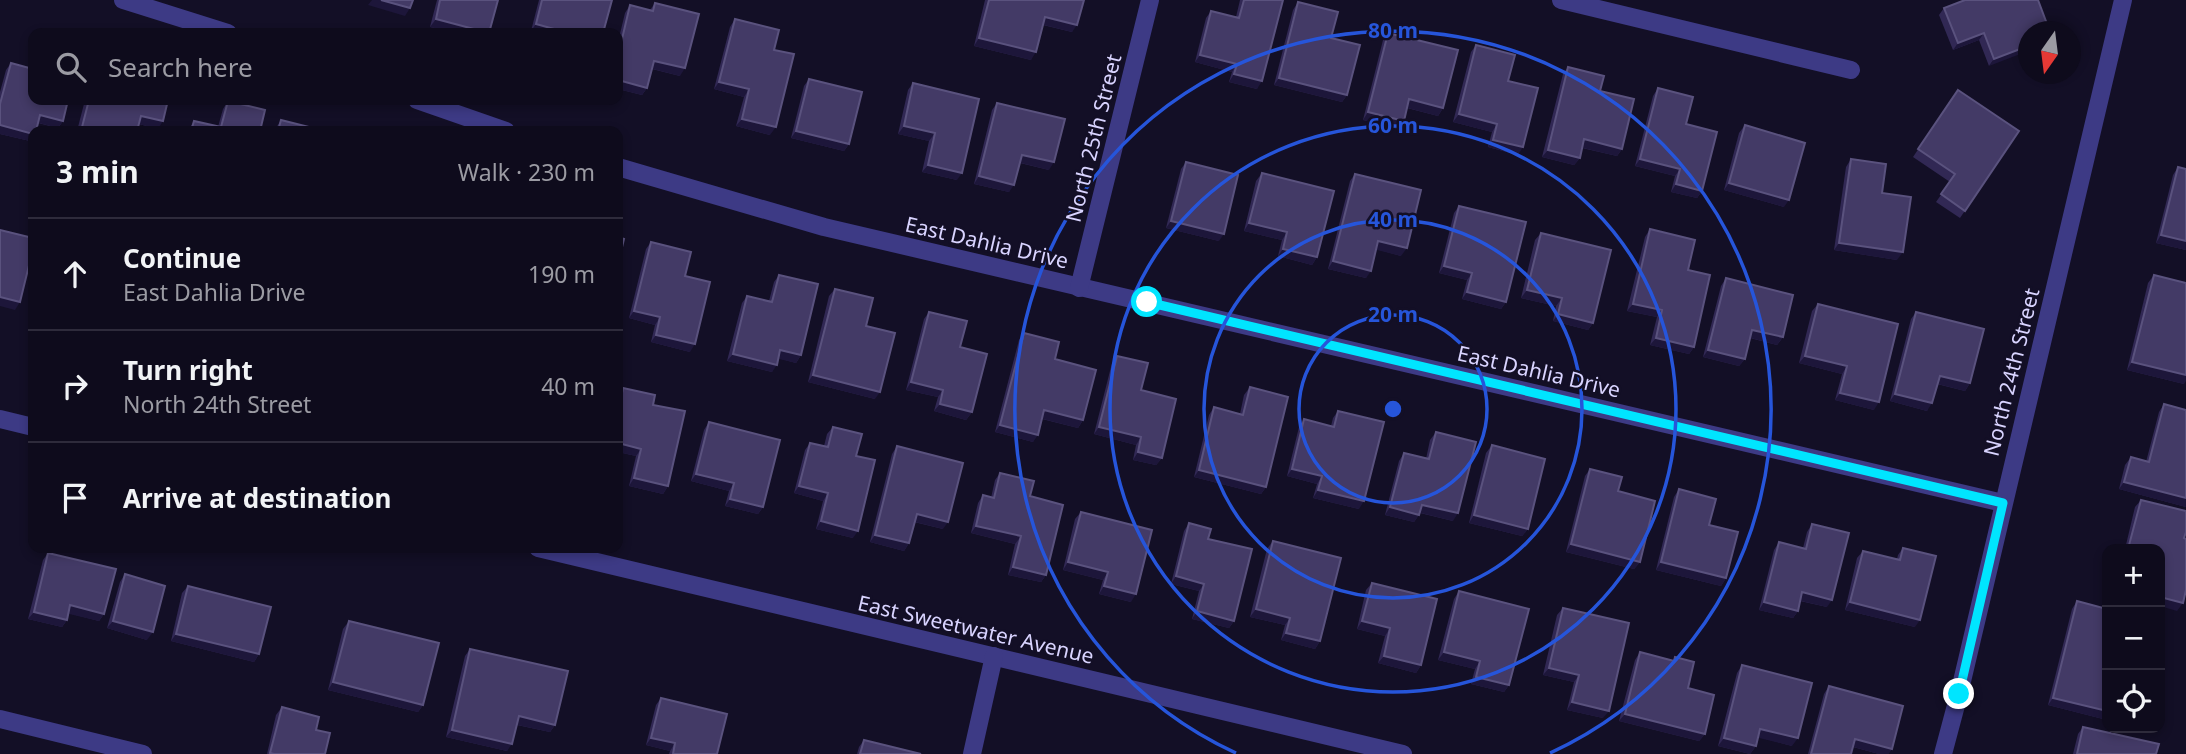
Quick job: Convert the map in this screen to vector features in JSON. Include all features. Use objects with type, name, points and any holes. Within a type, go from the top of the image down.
[{"type":"street","points":[[123,0],[212,28]]},
{"type":"street","name":"North 25th Street","points":[[1079,288],[1150,0]]},
{"type":"street","points":[[1561,0],[1851,69]]},
{"type":"street","name":"North 24th Street","points":[[1943,754],[2123,0]]},
{"type":"street","points":[[431,105],[492,126]]},
{"type":"street","name":"East Dahlia Drive","points":[[623,168],[824,227],[2003,503]]},
{"type":"street","points":[[0,419],[28,426]]},
{"type":"street","name":"East Sweetwater Avenue","points":[[559,553],[994,656],[1352,748],[1403,754]]},
{"type":"street","points":[[972,754],[994,656]]},
{"type":"street","points":[[0,719],[143,754]]},
{"type":"building","points":[[381,0],[413,0],[410,8]]},
{"type":"building","points":[[440,0],[498,0],[490,28],[470,28],[436,19]]},
{"type":"building","points":[[542,0],[612,0],[604,28],[550,28],[536,24]]},
{"type":"building","points":[[989,0],[1084,0],[1077,25],[1045,17],[1036,52],[979,38]]},
{"type":"building","points":[[1244,0],[1283,0],[1262,81],[1234,74],[1237,64],[1200,55],[1211,11],[1239,18]]},
{"type":"building","points":[[1965,0],[2038,0],[2046,21],[2018,21],[2018,50],[1994,59],[1984,33],[1958,43],[1944,8]]},
{"type":"building","points":[[1298,2],[1338,12],[1331,38],[1360,45],[1347,95],[1279,78]]},
{"type":"building","points":[[655,3],[699,14],[685,68],[654,61],[647,88],[623,81],[623,35],[630,5],[653,11]]},
{"type":"building","points":[[735,19],[779,30],[774,50],[794,54],[776,127],[742,119],[749,89],[719,82]]},
{"type":"building","points":[[1388,33],[1458,50],[1443,108],[1409,99],[1404,121],[1368,112]]},
{"type":"building","points":[[1476,45],[1515,55],[1508,81],[1538,88],[1523,147],[1493,140],[1497,124],[1459,114]]},
{"type":"building","points":[[11,63],[28,68],[28,105],[67,105],[63,121],[40,115],[37,126],[28,126],[28,133],[0,125],[0,104]]},
{"type":"building","points":[[1568,67],[1604,76],[1600,91],[1634,99],[1622,149],[1584,139],[1580,158],[1548,150]]},
{"type":"building","points":[[809,79],[862,92],[849,144],[796,131]]},
{"type":"building","points":[[913,83],[979,99],[962,173],[928,165],[935,133],[904,126]]},
{"type":"building","points":[[1658,88],[1693,97],[1686,124],[1717,132],[1702,191],[1676,184],[1680,169],[1640,159]]},
{"type":"building","points":[[1958,90],[2019,131],[1965,211],[1941,194],[1955,174],[1918,149]]},
{"type":"building","points":[[997,103],[1065,119],[1054,162],[1022,155],[1014,185],[979,176]]},
{"type":"building","points":[[88,105],[167,105],[163,121],[141,116],[138,126],[82,126]]},
{"type":"building","points":[[227,105],[244,105],[265,110],[261,126],[221,126]]},
{"type":"building","points":[[281,120],[305,126],[279,126]]},
{"type":"building","points":[[194,121],[216,126],[192,126]]},
{"type":"building","points":[[1745,125],[1805,143],[1789,200],[1729,183]]},
{"type":"building","points":[[1851,159],[1886,164],[1882,193],[1911,197],[1903,252],[1839,243]]},
{"type":"building","points":[[1186,162],[1238,175],[1224,234],[1171,221]]},
{"type":"building","points":[[2178,167],[2186,169],[2186,241],[2161,235]]},
{"type":"building","points":[[1262,173],[1334,191],[1317,257],[1283,249],[1287,232],[1249,223]]},
{"type":"building","points":[[1355,174],[1421,190],[1407,248],[1378,241],[1371,271],[1333,261]]},
{"type":"building","points":[[1459,206],[1526,222],[1506,302],[1467,292],[1472,273],[1444,266]]},
{"type":"building","points":[[1650,229],[1695,240],[1688,270],[1710,275],[1694,347],[1656,338],[1662,310],[1633,304]]},
{"type":"building","points":[[0,230],[28,237],[28,269],[20,302],[0,297]]},
{"type":"building","points":[[1541,233],[1611,250],[1593,323],[1558,314],[1562,298],[1527,290]]},
{"type":"building","points":[[651,242],[691,252],[685,276],[710,282],[695,344],[656,335],[660,317],[634,311]]},
{"type":"building","points":[[779,275],[818,284],[801,355],[780,350],[777,365],[733,354],[747,296],[772,302]]},
{"type":"building","points":[[2154,275],[2186,283],[2186,375],[2132,362]]},
{"type":"building","points":[[1726,278],[1793,295],[1783,337],[1752,330],[1745,359],[1708,350]]},
{"type":"building","points":[[835,289],[873,298],[866,326],[895,333],[880,392],[813,375]]},
{"type":"building","points":[[1818,304],[1898,324],[1879,402],[1840,393],[1847,366],[1805,356]]},
{"type":"building","points":[[929,312],[967,321],[960,347],[987,354],[972,412],[940,404],[943,390],[911,382]]},
{"type":"building","points":[[1916,312],[1984,329],[1970,383],[1940,376],[1932,403],[1895,394]]},
{"type":"building","points":[[1024,333],[1059,342],[1055,359],[1096,370],[1083,420],[1044,410],[1038,435],[1000,425]]},
{"type":"building","points":[[1117,356],[1148,363],[1141,390],[1176,399],[1162,458],[1138,452],[1141,437],[1099,427]]},
{"type":"building","points":[[1250,387],[1288,397],[1266,487],[1199,470],[1214,407],[1243,415]]},
{"type":"building","points":[[623,388],[655,395],[653,405],[685,411],[668,486],[634,478],[641,449],[623,444]]},
{"type":"building","points":[[2164,404],[2186,410],[2186,498],[2124,482],[2131,457],[2149,462]]},
{"type":"building","points":[[1338,411],[1384,422],[1364,501],[1318,490],[1322,476],[1292,469],[1304,419],[1334,427]]},
{"type":"building","points":[[709,422],[780,440],[763,507],[730,499],[734,483],[696,474]]},
{"type":"building","points":[[833,427],[862,434],[856,456],[875,460],[858,531],[821,521],[828,493],[799,486],[810,443],[828,447]]},
{"type":"building","points":[[1436,432],[1476,442],[1458,513],[1422,505],[1419,515],[1390,507],[1404,453],[1429,459]]},
{"type":"building","points":[[1492,445],[1545,459],[1528,529],[1474,515]]},
{"type":"building","points":[[897,446],[963,463],[948,522],[917,514],[909,543],[875,535]]},
{"type":"building","points":[[1590,469],[1622,477],[1618,491],[1655,501],[1640,562],[1571,544]]},
{"type":"building","points":[[1000,473],[1034,481],[1030,496],[1063,505],[1046,575],[1013,567],[1021,536],[976,526],[983,495],[994,498]]},
{"type":"building","points":[[1679,489],[1716,499],[1709,525],[1738,532],[1726,578],[1661,562]]},
{"type":"building","points":[[2141,500],[2186,511],[2186,590],[2183,603],[2165,598],[2165,544],[2129,544]]},
{"type":"building","points":[[1081,512],[1152,530],[1136,594],[1104,586],[1108,572],[1068,562]]},
{"type":"building","points":[[1189,523],[1211,529],[1208,539],[1252,549],[1234,621],[1197,611],[1204,584],[1176,576]]},
{"type":"building","points":[[1812,524],[1849,533],[1832,600],[1802,592],[1798,611],[1764,602],[1779,542],[1806,549]]},
{"type":"building","points":[[1273,541],[1341,558],[1320,641],[1286,633],[1290,618],[1256,609]]},
{"type":"building","points":[[1903,548],[1936,556],[1920,620],[1850,602],[1863,551],[1900,560]]},
{"type":"building","points":[[48,553],[116,569],[104,614],[70,605],[67,620],[34,612]]},
{"type":"building","points":[[125,574],[165,586],[153,632],[113,621]]},
{"type":"building","points":[[1372,583],[1437,599],[1421,665],[1384,656],[1390,628],[1362,621]]},
{"type":"building","points":[[188,586],[271,607],[259,654],[176,634]]},
{"type":"building","points":[[1459,591],[1529,609],[1509,685],[1476,677],[1480,661],[1444,652]]},
{"type":"building","points":[[2077,601],[2102,608],[2102,710],[2053,698]]},
{"type":"building","points":[[1563,608],[1629,623],[1609,711],[1572,702],[1579,675],[1549,668]]},
{"type":"building","points":[[349,621],[439,643],[423,705],[333,682]]},
{"type":"building","points":[[470,649],[568,671],[555,725],[519,716],[512,744],[452,730]]},
{"type":"building","points":[[1640,652],[1674,661],[1675,657],[1694,662],[1688,688],[1714,695],[1705,734],[1625,714]]},
{"type":"building","points":[[1742,665],[1812,683],[1798,738],[1760,729],[1756,746],[1724,738]]},
{"type":"building","points":[[1829,686],[1903,706],[1892,749],[1855,739],[1851,754],[1811,754]]},
{"type":"building","points":[[661,698],[727,714],[717,754],[673,754],[675,743],[651,738]]},
{"type":"building","points":[[282,707],[319,717],[316,730],[330,733],[325,754],[270,753]]},
{"type":"building","points":[[2083,727],[2159,744],[2156,754],[2077,754]]},
{"type":"building","points":[[864,740],[921,754],[860,754]]},
{"type":"route","points":[[1147,302],[2003,503],[1959,694]]}]
